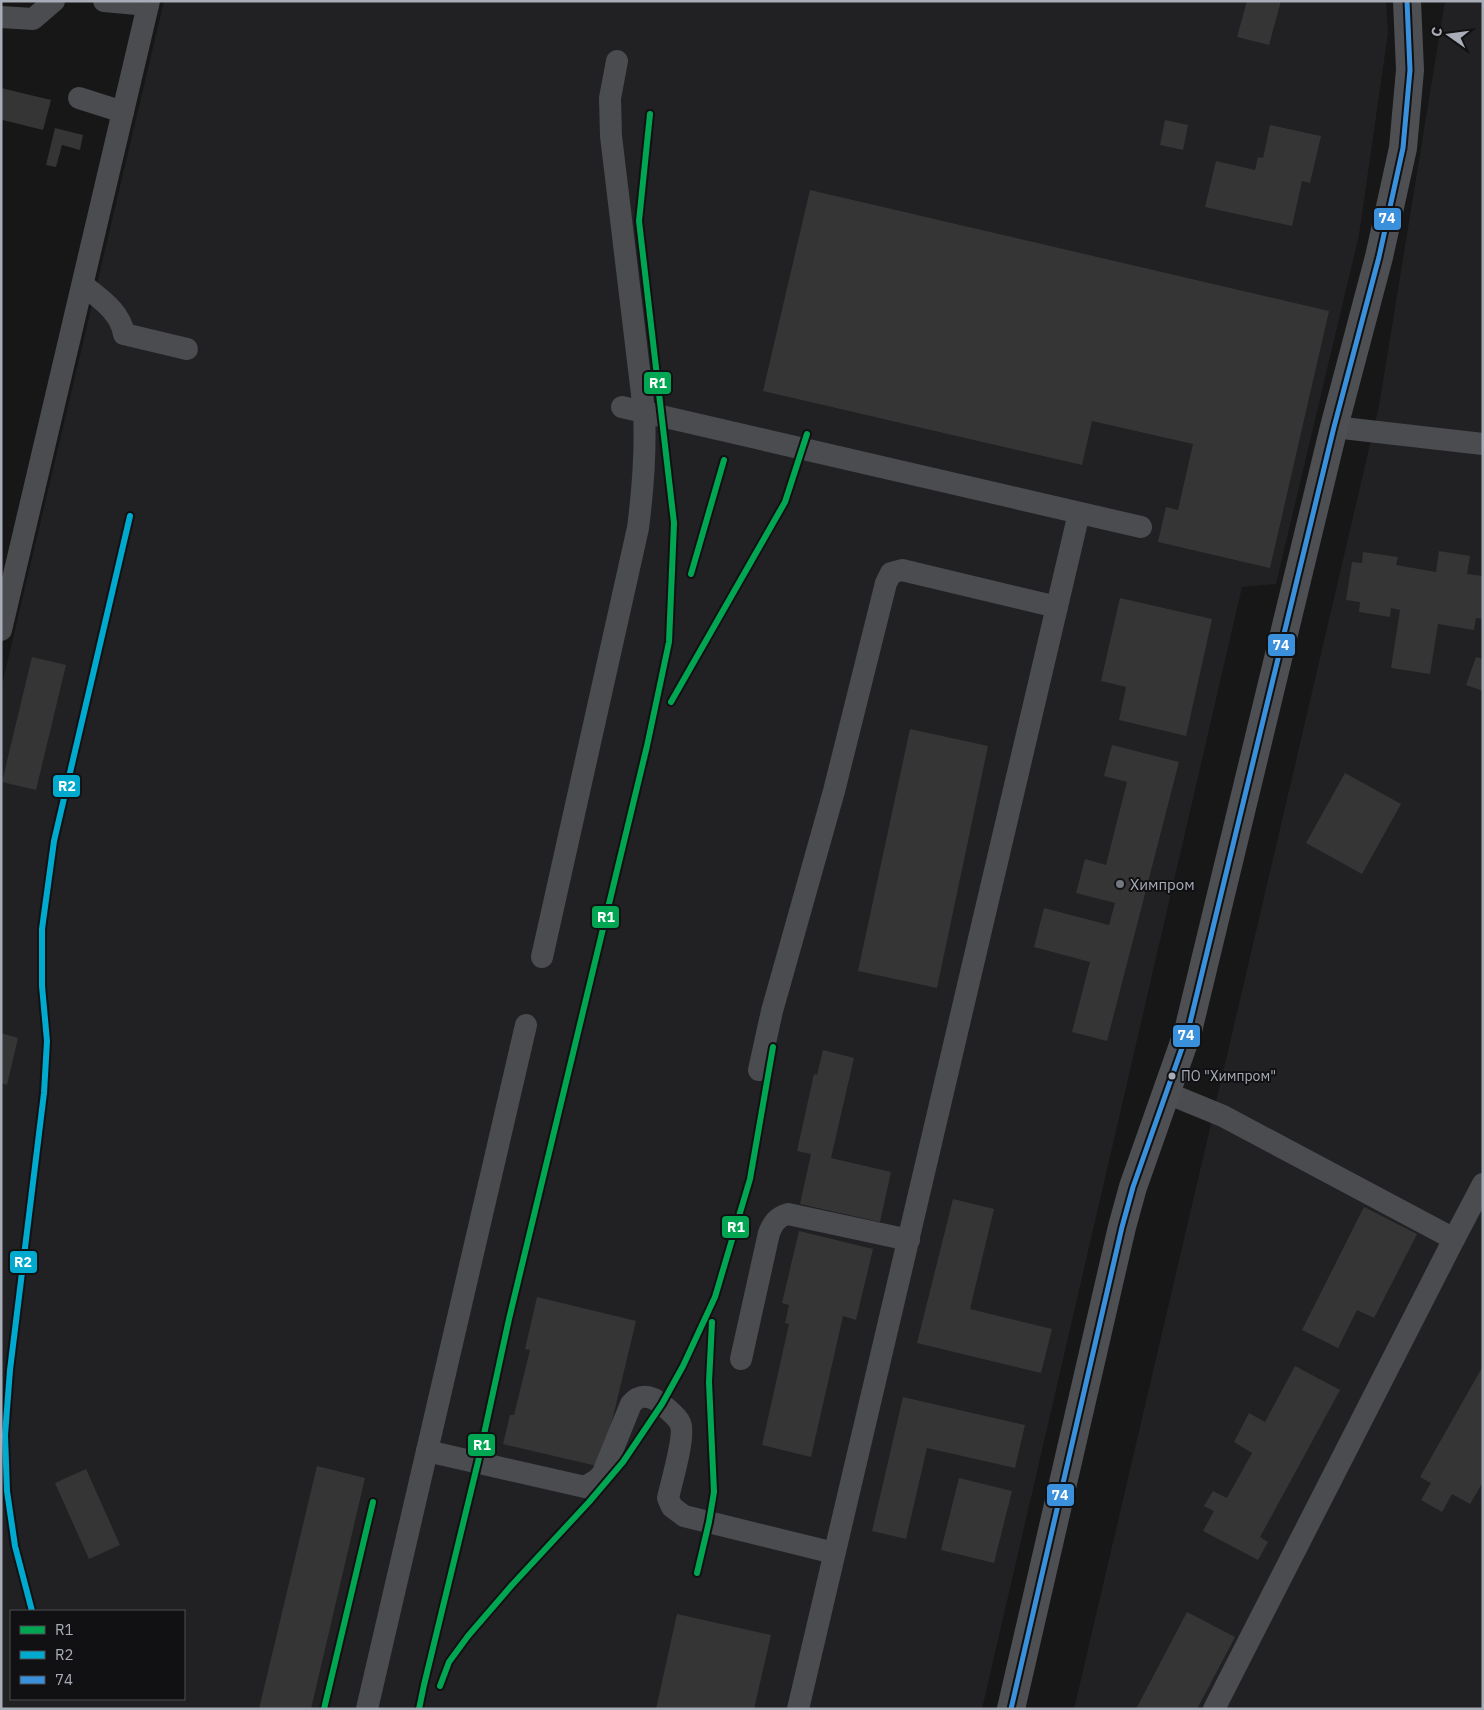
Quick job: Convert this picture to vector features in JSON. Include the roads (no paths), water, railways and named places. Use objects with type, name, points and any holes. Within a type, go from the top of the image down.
[{"type":"main road","points":[[1011,1709],[1122,1227],[1133,1188],[1188,1031],[1334,427],[1379,257],[1403,148],[1410,70],[1407,1]]},
{"type":"lane","points":[[1,17],[33,19],[54,1]]},
{"type":"lane","points":[[1,630],[148,3],[104,1]]},
{"type":"lane","points":[[542,956],[638,528],[644,477],[646,449],[644,411],[611,136],[610,98],[618,61]]},
{"type":"lane","points":[[79,98],[123,112]]},
{"type":"lane","points":[[83,285],[110,307],[122,323],[124,334],[187,349]]},
{"type":"lane","points":[[622,407],[1141,528]]},
{"type":"lane","points":[[1334,427],[1483,444]]},
{"type":"lane","points":[[798,1709],[1078,513]]},
{"type":"lane","points":[[759,1070],[772,1011],[834,791],[886,583],[891,574],[902,570],[1057,607]]},
{"type":"lane","points":[[367,1709],[526,1025]]},
{"type":"lane","points":[[1167,1094],[1223,1116],[1454,1239]]},
{"type":"lane","points":[[1214,1709],[1483,1184]]},
{"type":"lane","points":[[741,1359],[769,1233],[777,1219],[788,1214],[909,1240]]},
{"type":"lane","points":[[427,1451],[585,1487],[603,1474],[631,1404],[642,1396],[648,1397],[662,1404],[680,1423],[682,1436],[668,1498],[672,1507],[684,1516],[834,1553]]},
{"type":"place","name":"Химпром","points":[[1120,884]]},
{"type":"place","name":"ПО \"Химпром\"","points":[[1172,1076]]}]
